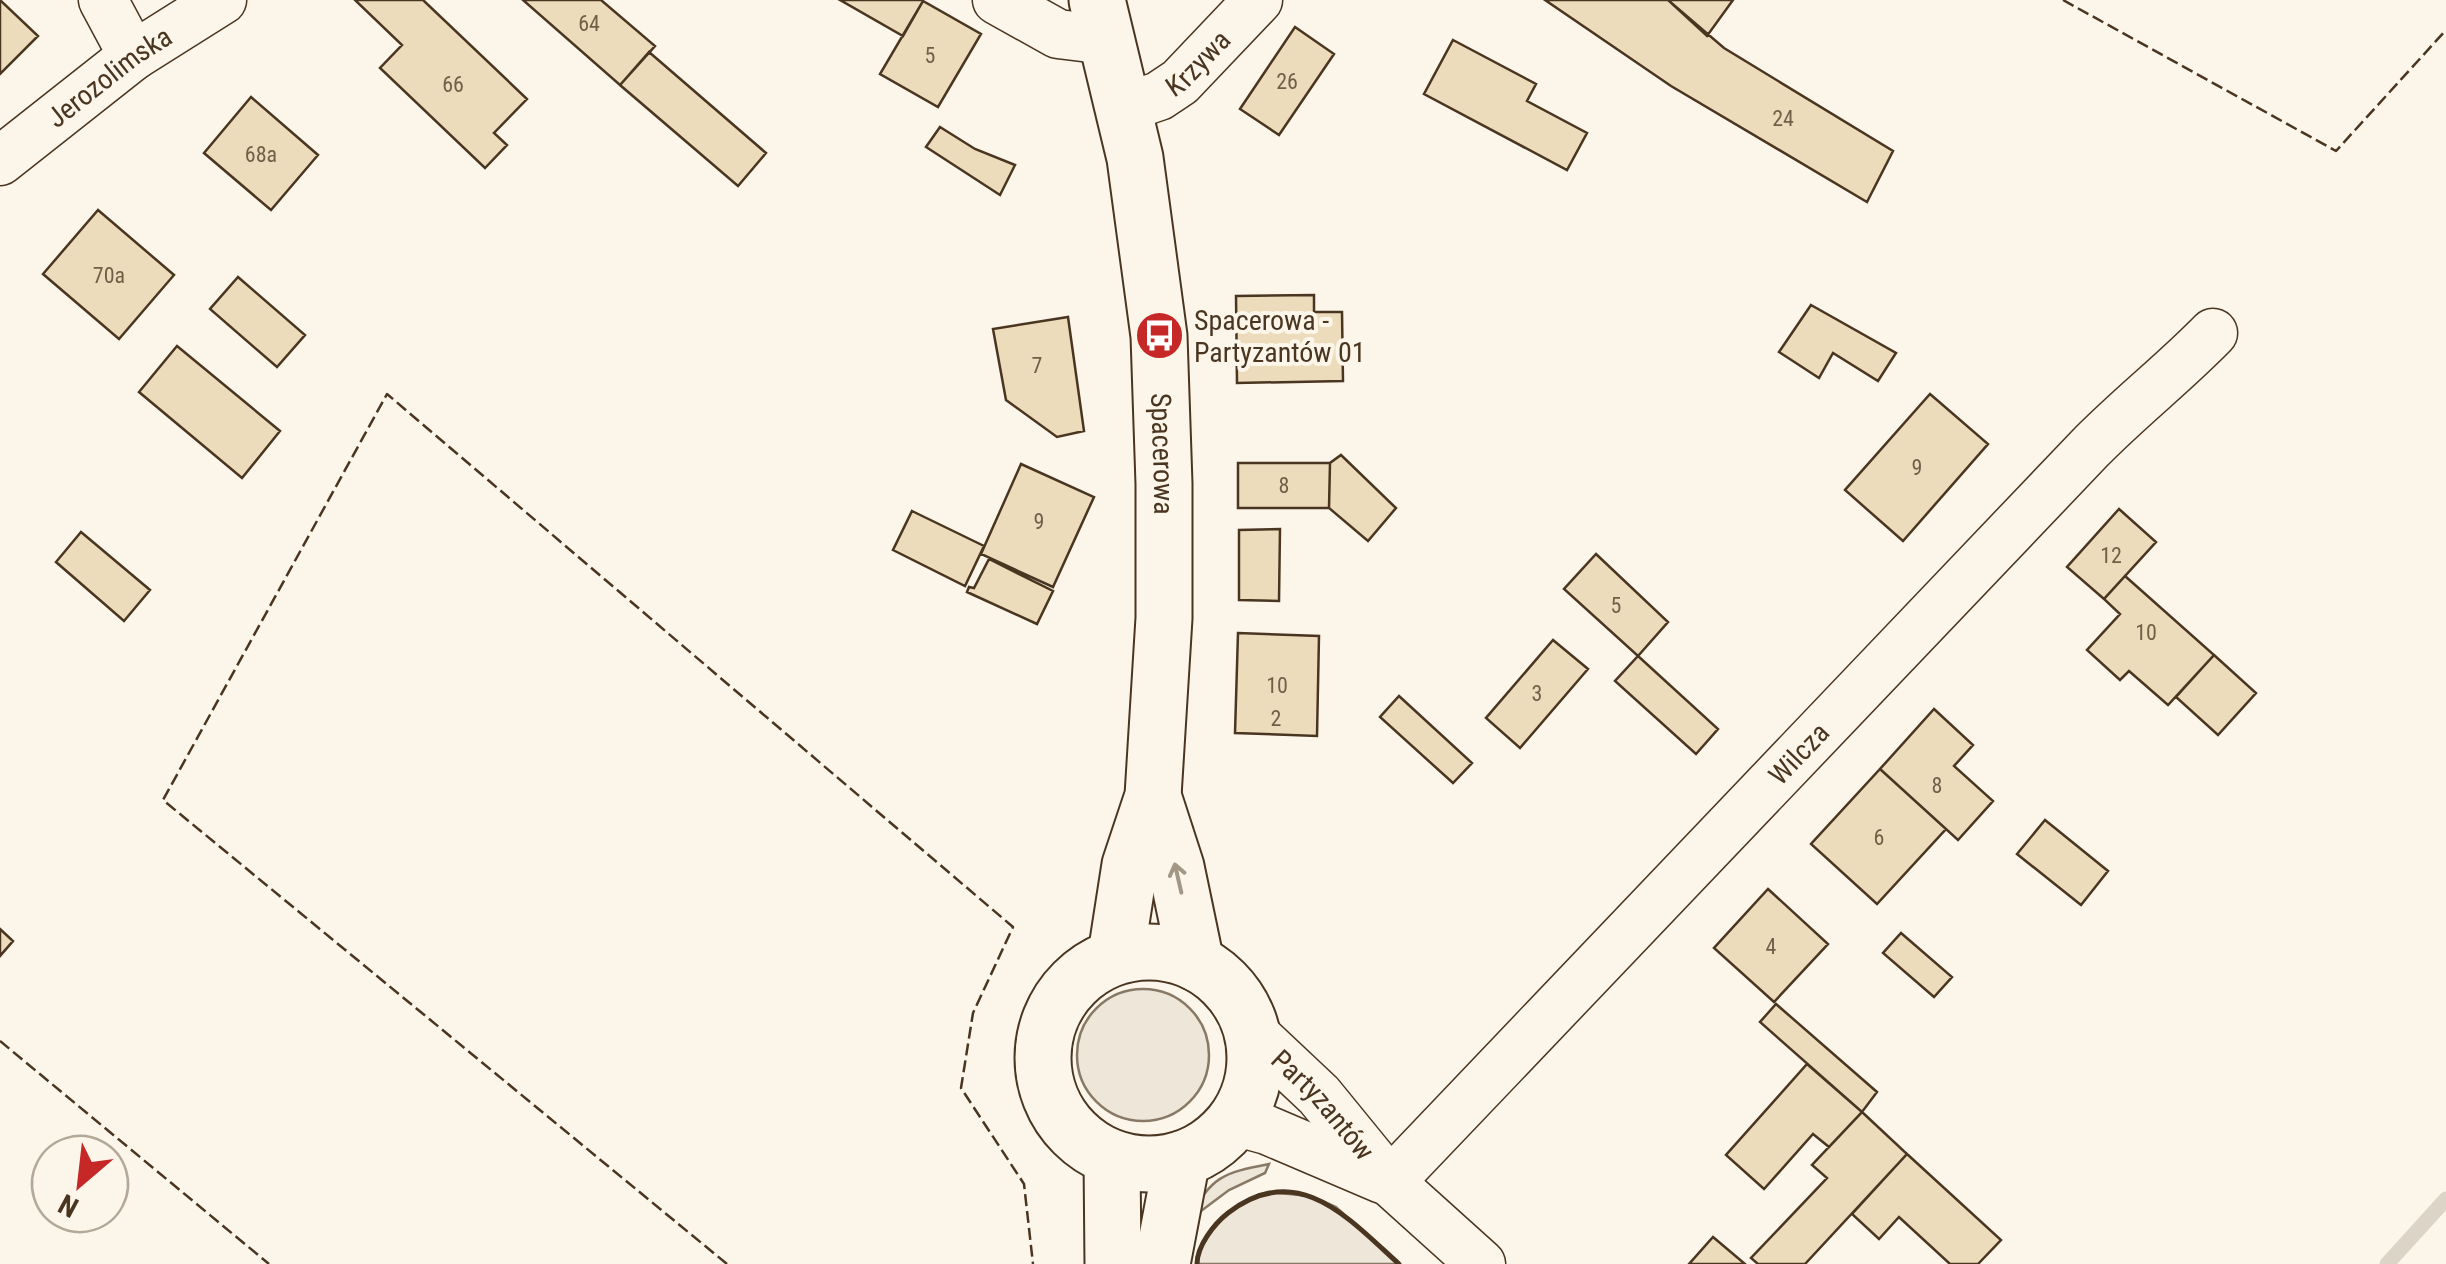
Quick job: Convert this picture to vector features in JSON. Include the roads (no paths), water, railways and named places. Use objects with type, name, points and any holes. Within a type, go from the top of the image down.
[{"type":"street","points":[[103,0],[133,56]]},
{"type":"street","name":"Jerozolimska","points":[[0,161],[133,56],[222,0]]},
{"type":"street","points":[[997,0],[1058,34],[1102,20]]},
{"type":"street","name":"Krzywa","points":[[1124,108],[1159,96],[1180,82],[1258,0]]},
{"type":"street","name":"Spacerowa","points":[[1102,20],[1134,158],[1158,336],[1164,484],[1164,618],[1153,796],[1130,865],[1116,955]]},
{"type":"street","name":"Wilcza","points":[[1390,1182],[2089,448],[2175,373],[2213,333]]},
{"type":"street","name":"Spacerowa","points":[[1153,796],[1176,867],[1196,962]]},
{"type":"street","points":[[1170,953],[1196,962],[1221,980],[1241,1004],[1252,1032],[1253,1079],[1246,1101],[1220,1137],[1182,1159],[1135,1164],[1112,1158],[1083,1142],[1060,1118],[1046,1088],[1041,1056],[1047,1022],[1063,994],[1086,970],[1116,955],[1170,953]]},
{"type":"street","name":"Partyzantów","points":[[1252,1032],[1319,1095],[1390,1182],[1481,1264]]},
{"type":"street","name":"Partyzantów","points":[[1234,1121],[1267,1130],[1390,1182]]},
{"type":"street","points":[[1112,1158],[1113,1264]]},
{"type":"street","points":[[1162,1264],[1182,1159]]},
{"type":"waterway","points":[[2387,1264],[2446,1199]]},
{"type":"place","name":"Spacerowa - Partyzantów 01","points":[[1159,336]]}]
